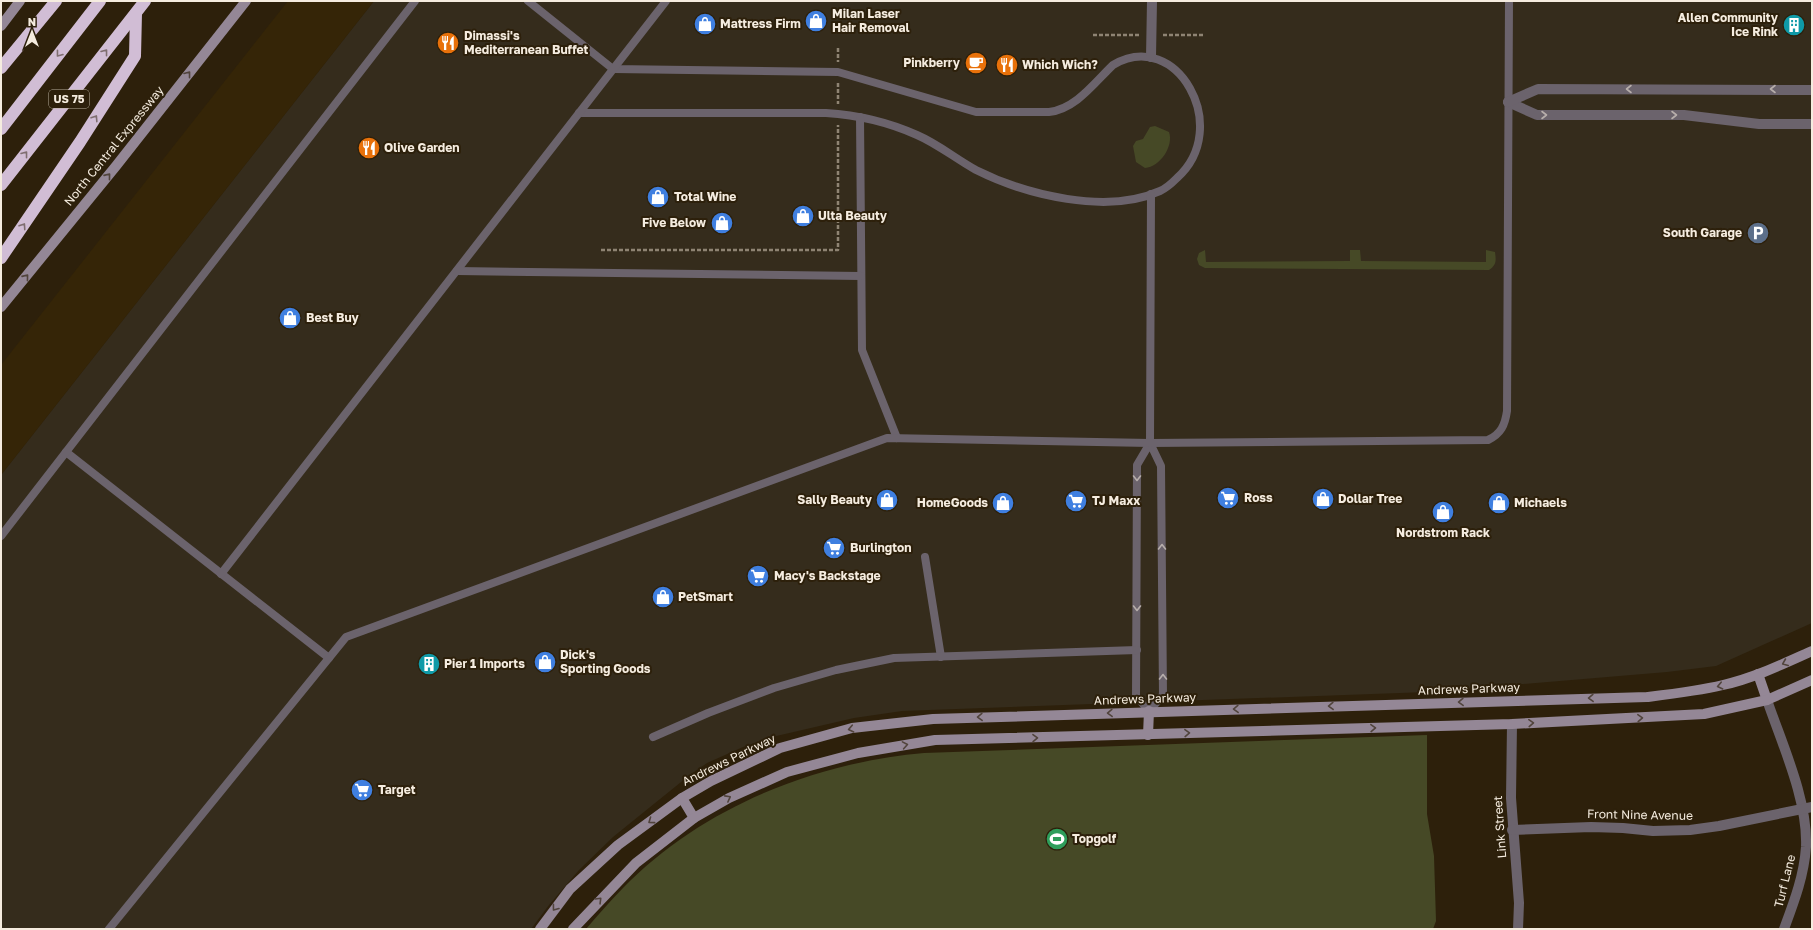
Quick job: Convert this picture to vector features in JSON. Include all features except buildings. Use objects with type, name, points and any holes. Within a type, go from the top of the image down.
[{"type":"highway","points":[[1,68],[56,1]]},
{"type":"highway","name":"US 75","points":[[1,129],[100,1]]},
{"type":"highway","name":"US 75","points":[[1,185],[145,1]]},
{"type":"highway","points":[[1,258],[80,142],[135,56],[136,12]]},
{"type":"street","points":[[1,26],[20,1]]},
{"type":"street","name":"North Central Expressway","points":[[1,307],[116,166],[246,1]]},
{"type":"street","points":[[1151,57],[1152,1]]},
{"type":"street","points":[[1508,102],[1538,89],[1812,90]]},
{"type":"street","points":[[1508,102],[1537,115],[1684,115],[1758,124],[1812,124]]},
{"type":"street","name":"Andrews Parkway","points":[[540,929],[570,889],[618,845],[682,798],[711,781],[780,748],[852,728],[933,719],[1647,696],[1705,689],[1724,685],[1758,674],[1812,651]]},
{"type":"street","points":[[1758,674],[1767,700]]},
{"type":"street","points":[[573,929],[636,863],[694,818],[729,798],[787,772],[858,753],[935,740],[1512,724],[1704,714],[1767,700],[1812,680]]},
{"type":"street","name":"Turf Lane","points":[[1767,700],[1807,808],[1806,846],[1803,868],[1797,893],[1784,929]]},
{"type":"street","points":[[1148,734],[1149,711]]},
{"type":"street","name":"Link Street","points":[[1512,724],[1511,798],[1512,830],[1519,902],[1518,929]]},
{"type":"street","points":[[682,798],[694,818]]},
{"type":"street","name":"Front Nine Avenue","points":[[1512,830],[1591,827],[1658,831],[1690,830],[1807,808]]},
{"type":"lane","points":[[1,536],[415,1]]},
{"type":"lane","points":[[528,1],[613,69],[838,72],[976,112],[1049,112],[1060,110],[1074,102],[1119,61],[1138,56],[1151,57],[1166,64],[1178,73],[1190,87],[1197,101],[1201,117],[1201,132],[1195,154],[1185,171],[1169,186],[1151,194],[1126,201],[1094,201],[1061,198],[1010,185],[976,170],[939,146],[918,135],[883,122],[860,117],[838,114],[579,113]]},
{"type":"lane","points":[[222,574],[666,1]]},
{"type":"lane","points":[[109,929],[346,637],[887,438],[1150,443],[1488,440],[1496,436],[1501,431],[1505,422],[1507,411],[1509,1]]},
{"type":"lane","points":[[860,117],[862,350],[898,438]]},
{"type":"lane","points":[[1150,443],[1137,466],[1136,696],[1149,711],[1163,695],[1161,466],[1150,443],[1151,194]]},
{"type":"lane","points":[[457,271],[861,276]]},
{"type":"lane","points":[[66,452],[329,658]]},
{"type":"lane","points":[[925,557],[941,657]]},
{"type":"lane","points":[[653,737],[741,700],[808,677],[894,658],[1137,650]]},
{"type":"path","points":[[601,250],[838,250],[838,48]]},
{"type":"shaded area","points":[[288,1],[374,1],[1,475],[1,365]]},
{"type":"shaded area","points":[[374,1],[1812,1],[1812,623],[1716,666],[1667,672],[1427,692],[902,711],[854,718],[772,737],[743,747],[707,763],[691,774],[613,837],[579,870],[531,929],[1,929],[1,475]]},
{"type":"green space","points":[[1155,126],[1169,132],[1170,138],[1168,149],[1161,160],[1151,167],[1145,168],[1136,162],[1133,146],[1136,141],[1143,139],[1150,127]]},
{"type":"green space","points":[[1205,250],[1206,262],[1350,261],[1350,250],[1360,250],[1361,261],[1486,262],[1486,250],[1495,252],[1496,260],[1495,264],[1489,270],[1205,268],[1199,265],[1197,259],[1199,253]]},
{"type":"green space","name":"Topgolf","points":[[1427,735],[1427,814],[1434,856],[1436,921],[1433,929],[586,929],[623,888],[654,860],[687,835],[723,813],[761,794],[801,779],[841,767],[882,758],[924,753]]},
{"type":"place","name":"Milan Laser Hair Removal","points":[[816,21]]},
{"type":"place","name":"Mattress Firm","points":[[705,24]]},
{"type":"place","name":"Allen Community Ice Rink","points":[[1794,25]]},
{"type":"place","name":"Dimassi's Mediterranean Buffet","points":[[448,43]]},
{"type":"place","name":"Pinkberry","points":[[976,63]]},
{"type":"place","name":"Which Wich?","points":[[1007,65]]},
{"type":"place","name":"Olive Garden","points":[[369,148]]},
{"type":"place","name":"Total Wine","points":[[658,197]]},
{"type":"place","name":"Ulta Beauty","points":[[803,216]]},
{"type":"place","name":"Five Below","points":[[722,223]]},
{"type":"place","name":"South Garage","points":[[1758,233]]},
{"type":"place","name":"Best Buy","points":[[290,318]]},
{"type":"place","name":"Ross","points":[[1228,498]]},
{"type":"place","name":"Dollar Tree","points":[[1323,499]]},
{"type":"place","name":"Sally Beauty","points":[[887,500]]},
{"type":"place","name":"TJ Maxx","points":[[1076,501]]},
{"type":"place","name":"HomeGoods","points":[[1003,503]]},
{"type":"place","name":"Michaels","points":[[1499,503]]},
{"type":"place","name":"Nordstrom Rack","points":[[1443,512]]},
{"type":"place","name":"Burlington","points":[[834,548]]},
{"type":"place","name":"Macy's Backstage","points":[[758,576]]},
{"type":"place","name":"PetSmart","points":[[663,597]]},
{"type":"place","name":"Dick's Sporting Goods","points":[[545,662]]},
{"type":"place","name":"Pier 1 Imports","points":[[429,664]]},
{"type":"place","name":"Target","points":[[362,790]]},
{"type":"place","name":"Topgolf","points":[[1057,839]]}]
